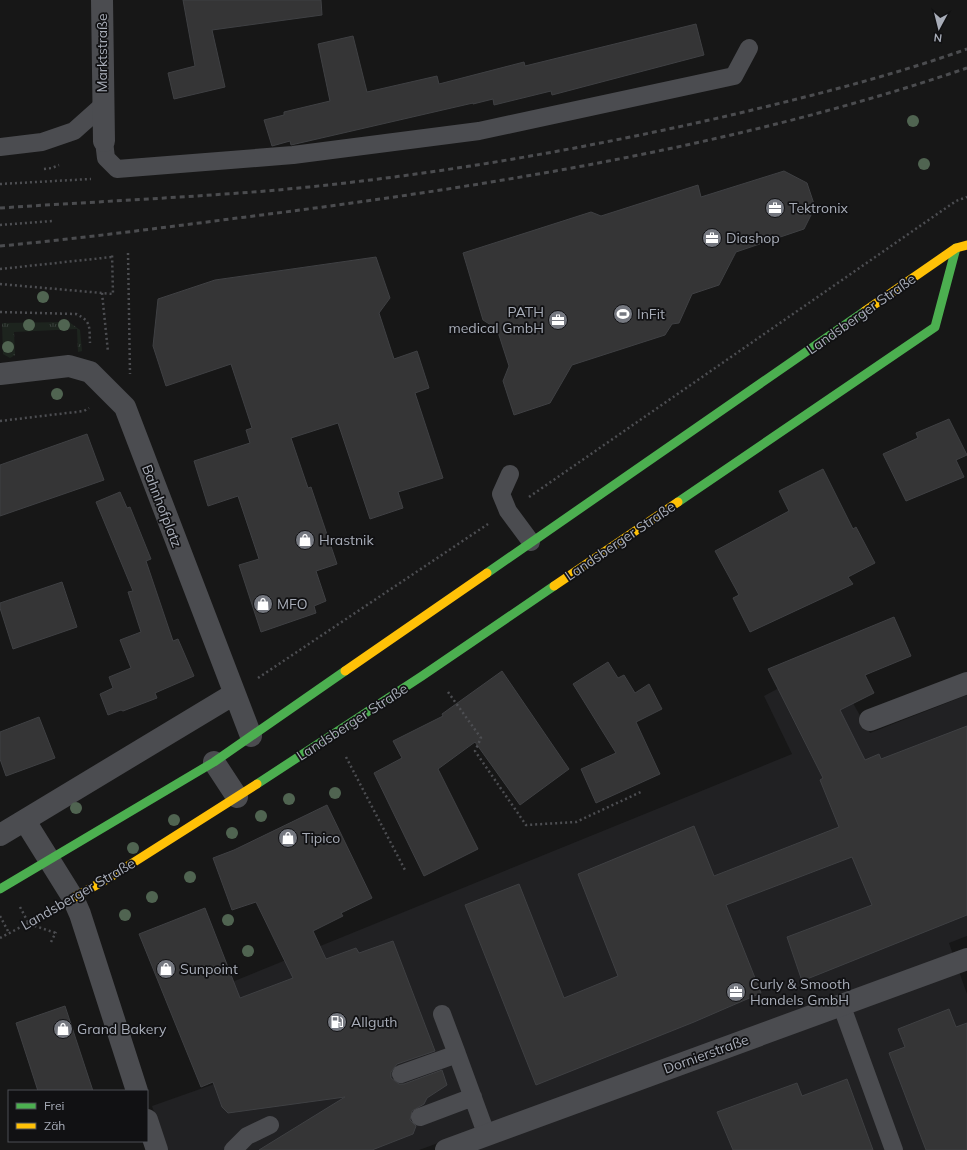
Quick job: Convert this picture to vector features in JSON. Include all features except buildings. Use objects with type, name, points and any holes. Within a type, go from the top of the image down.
[{"type":"main road","name":"Landsberger Straße","points":[[0,889],[49,862],[135,808],[214,762],[956,248],[967,245]]},
{"type":"main road","name":"Landsberger Straße","points":[[73,898],[108,878],[237,797],[431,670],[935,327],[956,248]]},
{"type":"street","name":"Marktstraße","points":[[102,0],[102,106],[104,141]]},
{"type":"street","name":"Bahnhofplatz","points":[[0,374],[69,366],[90,372],[125,407],[250,736]]},
{"type":"street","points":[[870,720],[967,683]]},
{"type":"street","points":[[0,835],[234,694]]},
{"type":"street","points":[[214,762],[237,797]]},
{"type":"street","points":[[25,821],[49,862],[73,898],[94,952],[137,1090]]},
{"type":"street","name":"Dornierstraße","points":[[456,1148],[841,1004],[967,959]]},
{"type":"street","points":[[148,1123],[157,1150]]},
{"type":"lane","points":[[104,141],[106,158],[117,169],[293,155],[479,131],[734,76],[749,48]]},
{"type":"lane","name":"Marktstraße","points":[[0,147],[42,142],[74,131],[102,106]]},
{"type":"lane","points":[[510,474],[501,494],[508,511],[531,542]]},
{"type":"lane","points":[[841,1004],[894,1150]]},
{"type":"lane","points":[[442,1014],[487,1136]]},
{"type":"lane","points":[[401,1074],[457,1054]]},
{"type":"lane","points":[[420,1117],[473,1097]]},
{"type":"lane","points":[[233,1150],[247,1136],[270,1125]]},
{"type":"path","points":[[0,184],[96,179]]},
{"type":"path","points":[[234,694],[508,511],[956,201],[967,197]]},
{"type":"path","points":[[0,225],[52,221]]},
{"type":"path","points":[[0,421],[84,411],[130,374],[128,253]]},
{"type":"path","points":[[0,269],[112,255],[113,294],[0,284]]},
{"type":"path","points":[[102,293],[108,358]]},
{"type":"path","points":[[431,670],[481,738],[475,750],[526,825],[576,822],[643,791]]},
{"type":"path","points":[[334,734],[405,870]]},
{"type":"path","name":"Landsberger Straße","points":[[0,938],[29,924],[73,898]]},
{"type":"path","points":[[0,916],[9,933]]},
{"type":"shaded area","points":[[829,661],[870,733],[967,695],[967,936],[949,943],[967,994],[967,1150],[443,1150],[441,1142],[419,1150],[166,1150],[152,1106],[262,1067],[227,984],[792,754],[764,696]]},
{"type":"green space","points":[[69,322],[80,330],[82,351],[78,352],[77,329],[14,332],[15,355],[10,358],[3,354],[2,323]]},
{"type":"railway","points":[[0,208],[266,191],[447,170],[566,150],[744,112],[856,84],[967,49]]},
{"type":"railway","points":[[0,246],[285,212],[544,173],[715,139],[800,118],[967,68]]},
{"type":"traffic: fast","points":[[678,502],[935,327],[956,248]]},
{"type":"traffic: fast","points":[[487,573],[865,311]]},
{"type":"traffic: fast","points":[[257,784],[422,676],[554,586]]},
{"type":"traffic: fast","points":[[0,889],[214,762],[345,671]]},
{"type":"traffic: slow","points":[[865,311],[956,248],[967,245]]},
{"type":"traffic: slow","points":[[554,586],[678,502]]},
{"type":"traffic: slow","points":[[345,671],[487,573]]},
{"type":"traffic: slow","points":[[73,898],[109,878],[257,784]]},
{"type":"place","name":"Tektronix","points":[[775,208]]},
{"type":"place","name":"Diashop","points":[[712,238]]},
{"type":"place","name":"InFit","points":[[623,314]]},
{"type":"place","name":"PATH medical GmbH","points":[[558,320]]},
{"type":"place","name":"Hrastnik","points":[[305,540]]},
{"type":"place","name":"MFO","points":[[263,604]]},
{"type":"place","name":"Tipico","points":[[288,838]]},
{"type":"place","name":"Sunpoint","points":[[166,969]]},
{"type":"place","name":"Curly & Smooth Handels GmbH","points":[[736,992]]},
{"type":"place","name":"Allguth","points":[[337,1022]]},
{"type":"place","name":"Grand Bakery","points":[[63,1029]]}]
